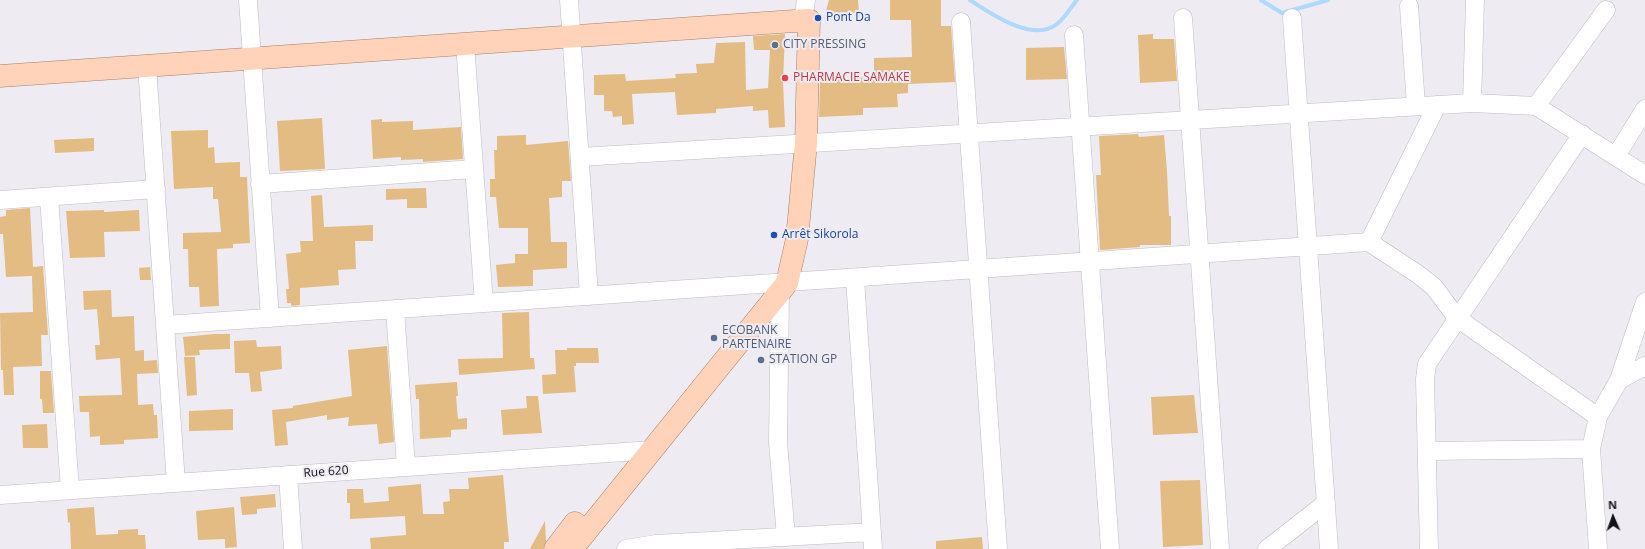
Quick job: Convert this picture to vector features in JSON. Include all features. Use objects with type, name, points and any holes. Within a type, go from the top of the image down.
[{"type":"main road","points":[[0,76],[571,36],[804,15],[799,143],[783,239],[780,286],[643,451],[555,549]]},
{"type":"main road","points":[[572,549],[643,451]]},
{"type":"street","points":[[248,0],[270,318]]},
{"type":"street","points":[[569,0],[589,296]]},
{"type":"street","points":[[1472,103],[1474,0]]},
{"type":"street","points":[[1409,6],[1416,106]]},
{"type":"street","points":[[1536,106],[1606,10]]},
{"type":"street","points":[[1183,18],[1220,549]]},
{"type":"street","points":[[1292,18],[1329,549]]},
{"type":"street","points":[[961,22],[998,549]]},
{"type":"street","points":[[1074,35],[1110,549]]},
{"type":"street","points":[[465,44],[484,303]]},
{"type":"street","points":[[147,66],[176,483]]},
{"type":"street","points":[[580,157],[1472,103],[1536,106],[1645,175]]},
{"type":"street","points":[[1369,242],[1438,105]]},
{"type":"street","points":[[1616,156],[1645,109]]},
{"type":"street","points":[[1429,549],[1428,451],[1425,379],[1427,364],[1582,134]]},
{"type":"street","points":[[260,184],[474,169]]},
{"type":"street","points":[[0,200],[156,189]]},
{"type":"street","points":[[49,197],[70,490]]},
{"type":"street","points":[[165,325],[589,296],[780,286],[855,278],[1369,242],[1419,275],[1434,287],[1457,318],[1598,417]]},
{"type":"street","points":[[626,549],[786,537],[873,541],[855,278]]},
{"type":"street","points":[[780,286],[778,443],[786,537]]},
{"type":"street","points":[[1598,549],[1591,448],[1598,417],[1618,380],[1645,302]]},
{"type":"street","points":[[395,309],[406,467]]},
{"type":"street","points":[[1618,380],[1645,366]]},
{"type":"street","points":[[1428,451],[1591,448]]},
{"type":"street","name":"Rue 620","points":[[0,495],[643,451]]},
{"type":"street","points":[[288,475],[293,549]]},
{"type":"street","points":[[1267,549],[1326,502]]},
{"type":"building","points":[[829,0],[858,0],[859,13],[825,14]]},
{"type":"building","points":[[890,0],[941,0],[941,26],[951,26],[955,82],[908,84],[908,93],[897,94],[898,107],[863,108],[863,115],[819,117],[820,80],[874,77],[874,58],[912,57],[911,20],[890,20]]},
{"type":"building","points":[[785,34],[783,82],[785,127],[769,128],[768,110],[753,111],[753,106],[716,109],[716,113],[677,115],[675,92],[632,94],[634,124],[622,125],[622,116],[613,117],[612,111],[604,111],[604,95],[594,95],[594,75],[625,74],[626,81],[676,78],[675,74],[697,73],[696,64],[714,63],[716,43],[745,42],[746,90],[768,88],[770,50],[754,50],[753,36]]},
{"type":"building","points":[[1153,34],[1153,39],[1174,39],[1177,81],[1140,83],[1138,35]]},
{"type":"building","points":[[1064,47],[1067,79],[1026,80],[1026,48]]},
{"type":"building","points":[[322,118],[325,169],[280,171],[277,121]]},
{"type":"building","points":[[382,119],[382,122],[413,121],[413,130],[461,127],[463,159],[423,162],[423,159],[401,160],[401,157],[373,159],[371,120]]},
{"type":"building","points":[[208,130],[208,148],[214,147],[215,163],[240,162],[240,177],[247,177],[250,243],[233,244],[233,248],[217,249],[219,306],[200,307],[199,287],[189,287],[188,249],[183,249],[183,233],[221,232],[218,199],[213,199],[213,187],[174,189],[171,131]]},
{"type":"building","points":[[1138,134],[1139,137],[1164,135],[1169,216],[1171,216],[1171,245],[1140,245],[1140,247],[1100,250],[1096,175],[1101,175],[1099,136]]},
{"type":"building","points":[[526,135],[526,145],[568,141],[571,181],[562,181],[562,197],[549,198],[551,242],[567,242],[567,268],[533,270],[533,286],[498,287],[496,265],[515,263],[515,254],[528,254],[528,228],[499,228],[496,197],[490,197],[490,179],[495,179],[494,150],[497,150],[497,136]]},
{"type":"building","points":[[94,138],[94,151],[55,153],[54,140]]},
{"type":"building","points":[[426,188],[427,208],[407,208],[407,199],[386,200],[386,189]]},
{"type":"building","points":[[322,195],[324,227],[373,225],[373,241],[355,241],[356,269],[338,270],[339,285],[300,288],[300,305],[291,306],[291,303],[287,303],[286,289],[289,289],[286,254],[301,252],[300,241],[313,241],[311,196]]},
{"type":"building","points":[[30,208],[33,267],[43,266],[48,335],[41,335],[42,366],[13,367],[14,395],[4,395],[3,370],[1,370],[0,313],[33,312],[32,276],[6,277],[3,234],[0,234],[0,217],[6,216],[6,210]]},
{"type":"building","points":[[104,210],[104,212],[139,210],[140,231],[104,232],[105,257],[70,258],[66,211]]},
{"type":"building","points":[[150,267],[151,280],[140,280],[139,268]]},
{"type":"building","points":[[111,290],[112,317],[134,316],[135,351],[144,350],[144,361],[157,360],[158,373],[137,374],[138,405],[153,404],[154,415],[157,415],[158,438],[124,440],[124,444],[100,445],[100,436],[90,437],[89,412],[80,412],[79,396],[122,395],[120,358],[96,360],[95,345],[100,345],[97,309],[84,310],[83,291]]},
{"type":"building","points":[[529,312],[530,358],[534,358],[535,369],[459,375],[458,359],[503,358],[502,313]]},
{"type":"building","points":[[230,334],[230,349],[199,350],[200,355],[185,356],[183,337]]},
{"type":"building","points":[[256,340],[257,347],[281,346],[282,369],[260,372],[262,391],[251,392],[249,373],[235,373],[234,341]]},
{"type":"building","points":[[387,346],[394,442],[379,444],[377,424],[348,426],[349,417],[327,420],[327,415],[286,422],[288,445],[275,446],[272,410],[293,408],[293,406],[352,396],[348,350]]},
{"type":"building","points":[[567,348],[598,348],[599,363],[576,363],[576,366],[574,366],[576,392],[543,394],[542,375],[556,374],[555,350],[567,350]]},
{"type":"building","points":[[184,357],[195,357],[197,395],[187,396]]},
{"type":"building","points":[[40,371],[51,371],[54,413],[43,413],[42,399],[40,399]]},
{"type":"building","points":[[457,382],[458,396],[456,396],[458,419],[467,418],[467,429],[451,430],[451,437],[420,439],[419,399],[416,399],[415,385]]},
{"type":"building","points":[[1194,395],[1198,433],[1153,435],[1151,397]]},
{"type":"building","points":[[526,396],[538,396],[542,433],[503,435],[501,410],[527,408]]},
{"type":"building","points":[[233,409],[233,430],[189,431],[189,411]]},
{"type":"building","points":[[47,424],[48,448],[23,448],[22,425]]},
{"type":"building","points":[[503,475],[509,542],[504,542],[504,549],[371,549],[370,538],[406,535],[405,516],[350,519],[350,503],[347,503],[347,489],[363,489],[364,503],[389,501],[388,487],[421,484],[423,514],[444,514],[443,502],[450,501],[449,489],[469,489],[468,478]]},
{"type":"building","points":[[1200,480],[1203,545],[1163,547],[1160,481]]},
{"type":"building","points":[[275,494],[276,507],[257,509],[257,514],[242,515],[240,497]]},
{"type":"building","points":[[94,507],[96,535],[118,534],[118,530],[138,529],[138,535],[145,535],[146,549],[71,549],[70,522],[68,523],[67,509]]},
{"type":"building","points":[[234,507],[237,547],[225,548],[225,539],[198,540],[196,511]]},
{"type":"building","points":[[545,521],[546,541],[543,549],[530,549]]},
{"type":"building","points":[[982,537],[983,549],[936,549],[936,541]]},
{"type":"waterway","points":[[970,0],[1000,19],[1024,28],[1036,30],[1047,29],[1060,22],[1077,0]]},
{"type":"waterway","points":[[1261,0],[1282,13],[1328,0]]},
{"type":"place","name":"Pont Da","points":[[818,18]]},
{"type":"place","name":"CITY PRESSING","points":[[775,45]]},
{"type":"place","name":"PHARMACIE SAMAKE","points":[[785,78]]},
{"type":"place","name":"Arrêt Sikorola","points":[[774,235]]},
{"type":"place","name":"ECOBANK PARTENAIRE","points":[[714,338]]},
{"type":"place","name":"STATION GP","points":[[761,360]]}]
